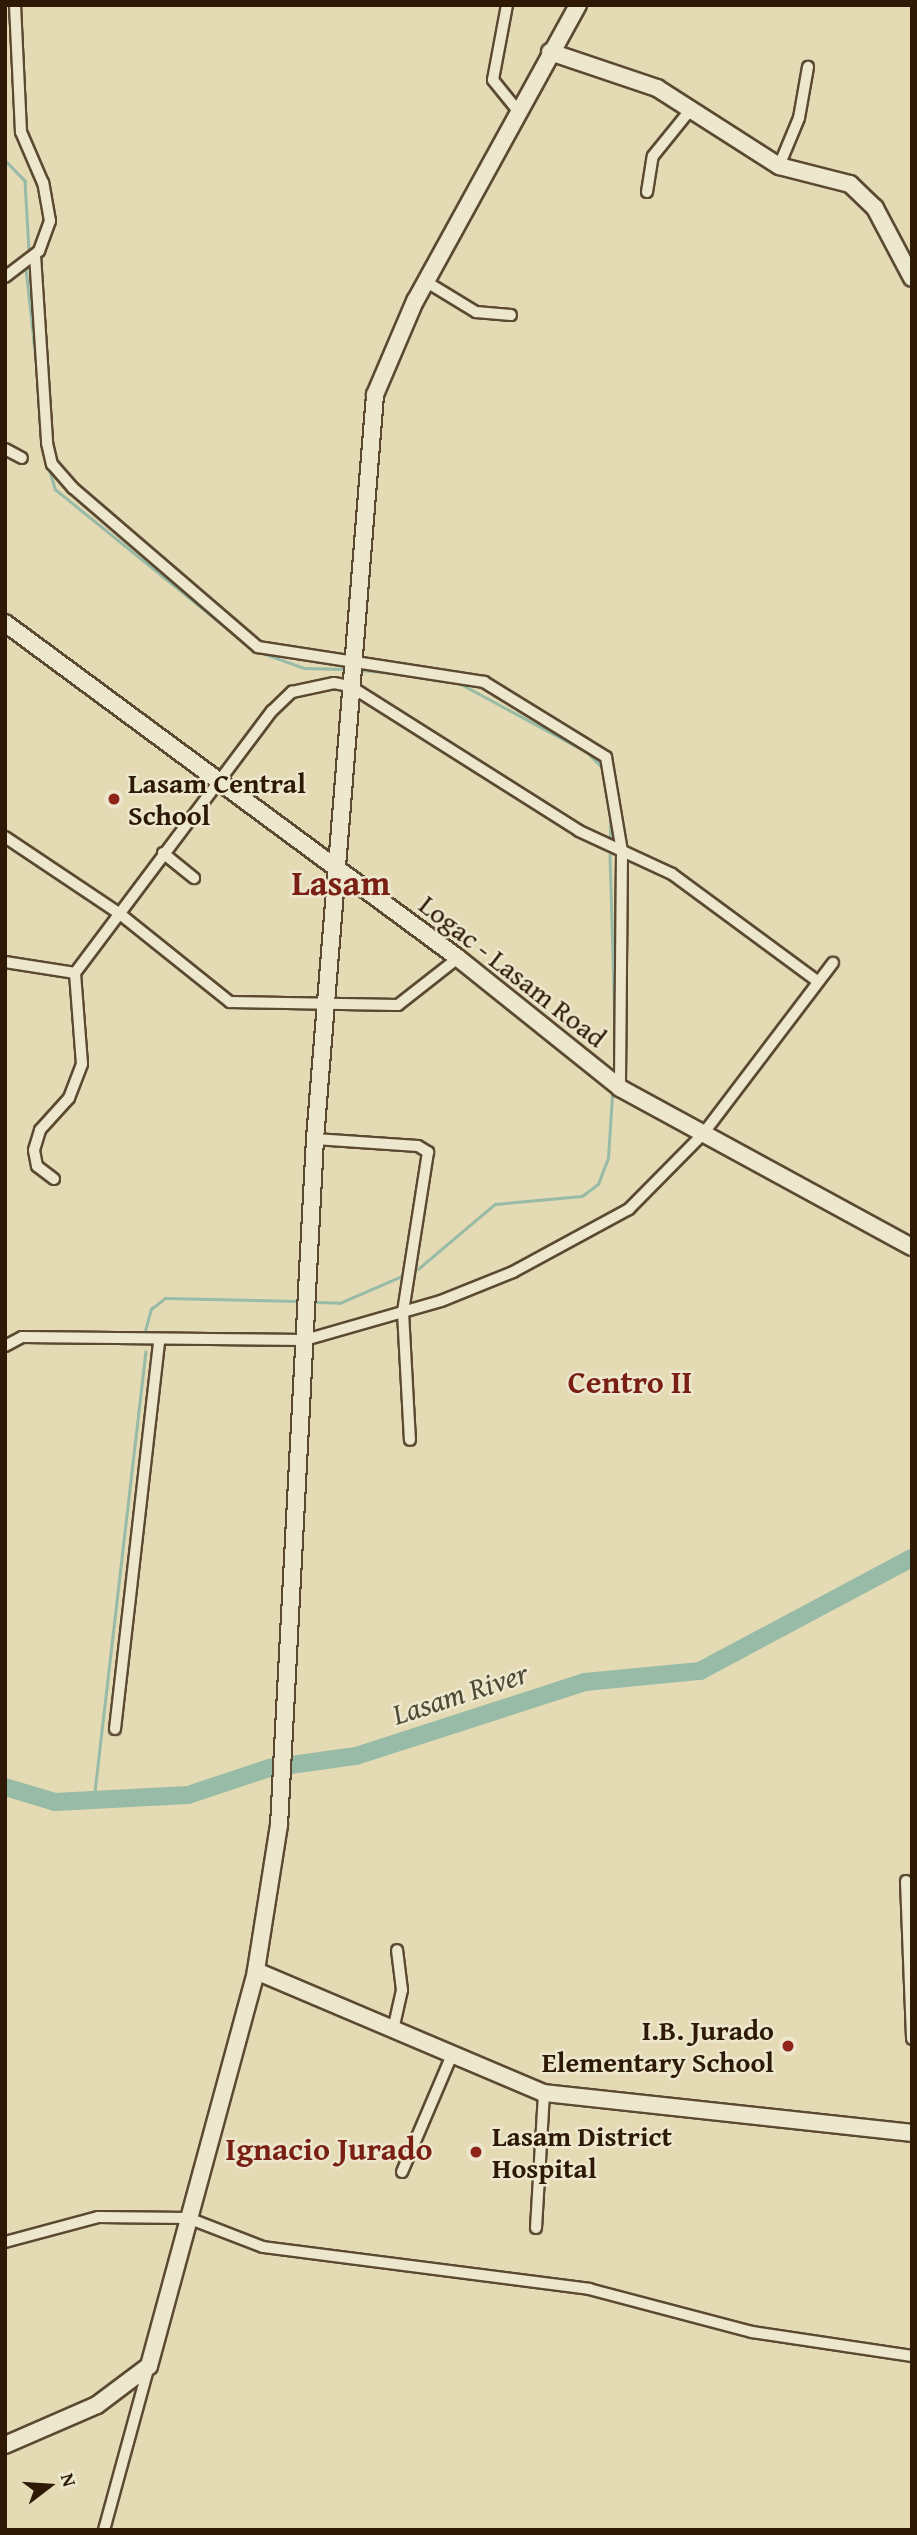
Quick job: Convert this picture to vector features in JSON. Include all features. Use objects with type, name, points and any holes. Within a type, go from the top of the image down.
[{"type":"street","points":[[5,277],[35,255],[47,237],[49,202],[21,132],[15,5]]},
{"type":"street","points":[[507,5],[493,80],[518,111]]},
{"type":"street","points":[[104,2530],[256,1971],[279,1825],[315,1139],[375,395],[425,281],[578,5]]},
{"type":"street","points":[[551,52],[635,78],[691,109],[779,166],[864,193],[912,278]]},
{"type":"street","points":[[779,166],[799,118],[808,67]]},
{"type":"street","points":[[647,192],[653,156],[691,109]]},
{"type":"street","points":[[35,255],[47,443],[58,472],[258,646],[307,659],[352,658],[484,682],[590,742],[613,771],[622,852],[620,1088]]},
{"type":"street","points":[[425,281],[476,312],[511,315]]},
{"type":"street","points":[[5,449],[22,458]]},
{"type":"street","name":"Logac - Lasam Road","points":[[5,623],[458,958],[620,1088],[912,1247]]},
{"type":"street","points":[[54,1179],[37,1166],[34,1150],[40,1130],[69,1098],[82,1064],[75,972],[219,779],[292,692],[312,685],[350,686],[622,852],[673,874],[817,981]]},
{"type":"street","points":[[5,837],[120,914],[230,1002],[325,1008],[398,1006],[458,958]]},
{"type":"street","points":[[163,853],[194,878]]},
{"type":"street","points":[[5,962],[75,972]]},
{"type":"street","points":[[5,1346],[22,1337],[159,1342],[305,1340],[403,1312],[570,1245],[629,1209],[703,1134],[832,963]]},
{"type":"street","points":[[315,1139],[411,1145],[428,1152],[403,1312],[410,1440]]},
{"type":"street","points":[[115,1729],[159,1342]]},
{"type":"street","points":[[906,1881],[912,2039]]},
{"type":"street","points":[[393,2030],[402,1990],[397,1950]]},
{"type":"street","points":[[256,1971],[544,2093],[912,2133]]},
{"type":"street","points":[[402,2172],[452,2055]]},
{"type":"street","points":[[536,2228],[544,2093]]},
{"type":"street","points":[[5,2242],[98,2217],[188,2218],[263,2247],[589,2289],[751,2332],[912,2356]]},
{"type":"street","points":[[5,2445],[97,2405],[149,2366]]},
{"type":"waterway","points":[[5,160],[25,181],[29,250]]},
{"type":"waterway","points":[[26,268],[37,369]]},
{"type":"waterway","points":[[44,452],[55,489],[251,648]]},
{"type":"waterway","points":[[257,651],[304,668],[345,669]]},
{"type":"waterway","points":[[360,670],[392,673]]},
{"type":"waterway","points":[[461,684],[587,752],[604,769]]},
{"type":"waterway","points":[[610,812],[610,841]]},
{"type":"waterway","points":[[610,855],[615,1026]]},
{"type":"waterway","points":[[614,1075],[615,1040]]},
{"type":"waterway","points":[[418,1269],[495,1204],[582,1196],[598,1184],[608,1158],[612,1096]]},
{"type":"waterway","points":[[317,1302],[340,1303],[402,1276]]},
{"type":"waterway","points":[[145,1331],[151,1309],[165,1298],[298,1301]]},
{"type":"waterway","points":[[94,1796],[145,1352]]},
{"type":"waterway","name":"Lasam River","points":[[5,1787],[55,1802],[188,1795],[269,1768],[356,1756],[585,1682],[700,1671],[912,1558]]},
{"type":"place","name":"Lasam Central School","points":[[114,799]]},
{"type":"place","name":"I.B. Jurado Elementary School","points":[[788,2046]]},
{"type":"place","name":"Lasam District Hospital","points":[[476,2152]]},
{"type":"district","name":"Lasam","points":[[341,883]]},
{"type":"district","name":"Centro II","points":[[630,1382]]},
{"type":"district","name":"Ignacio Jurado","points":[[329,2149]]}]
